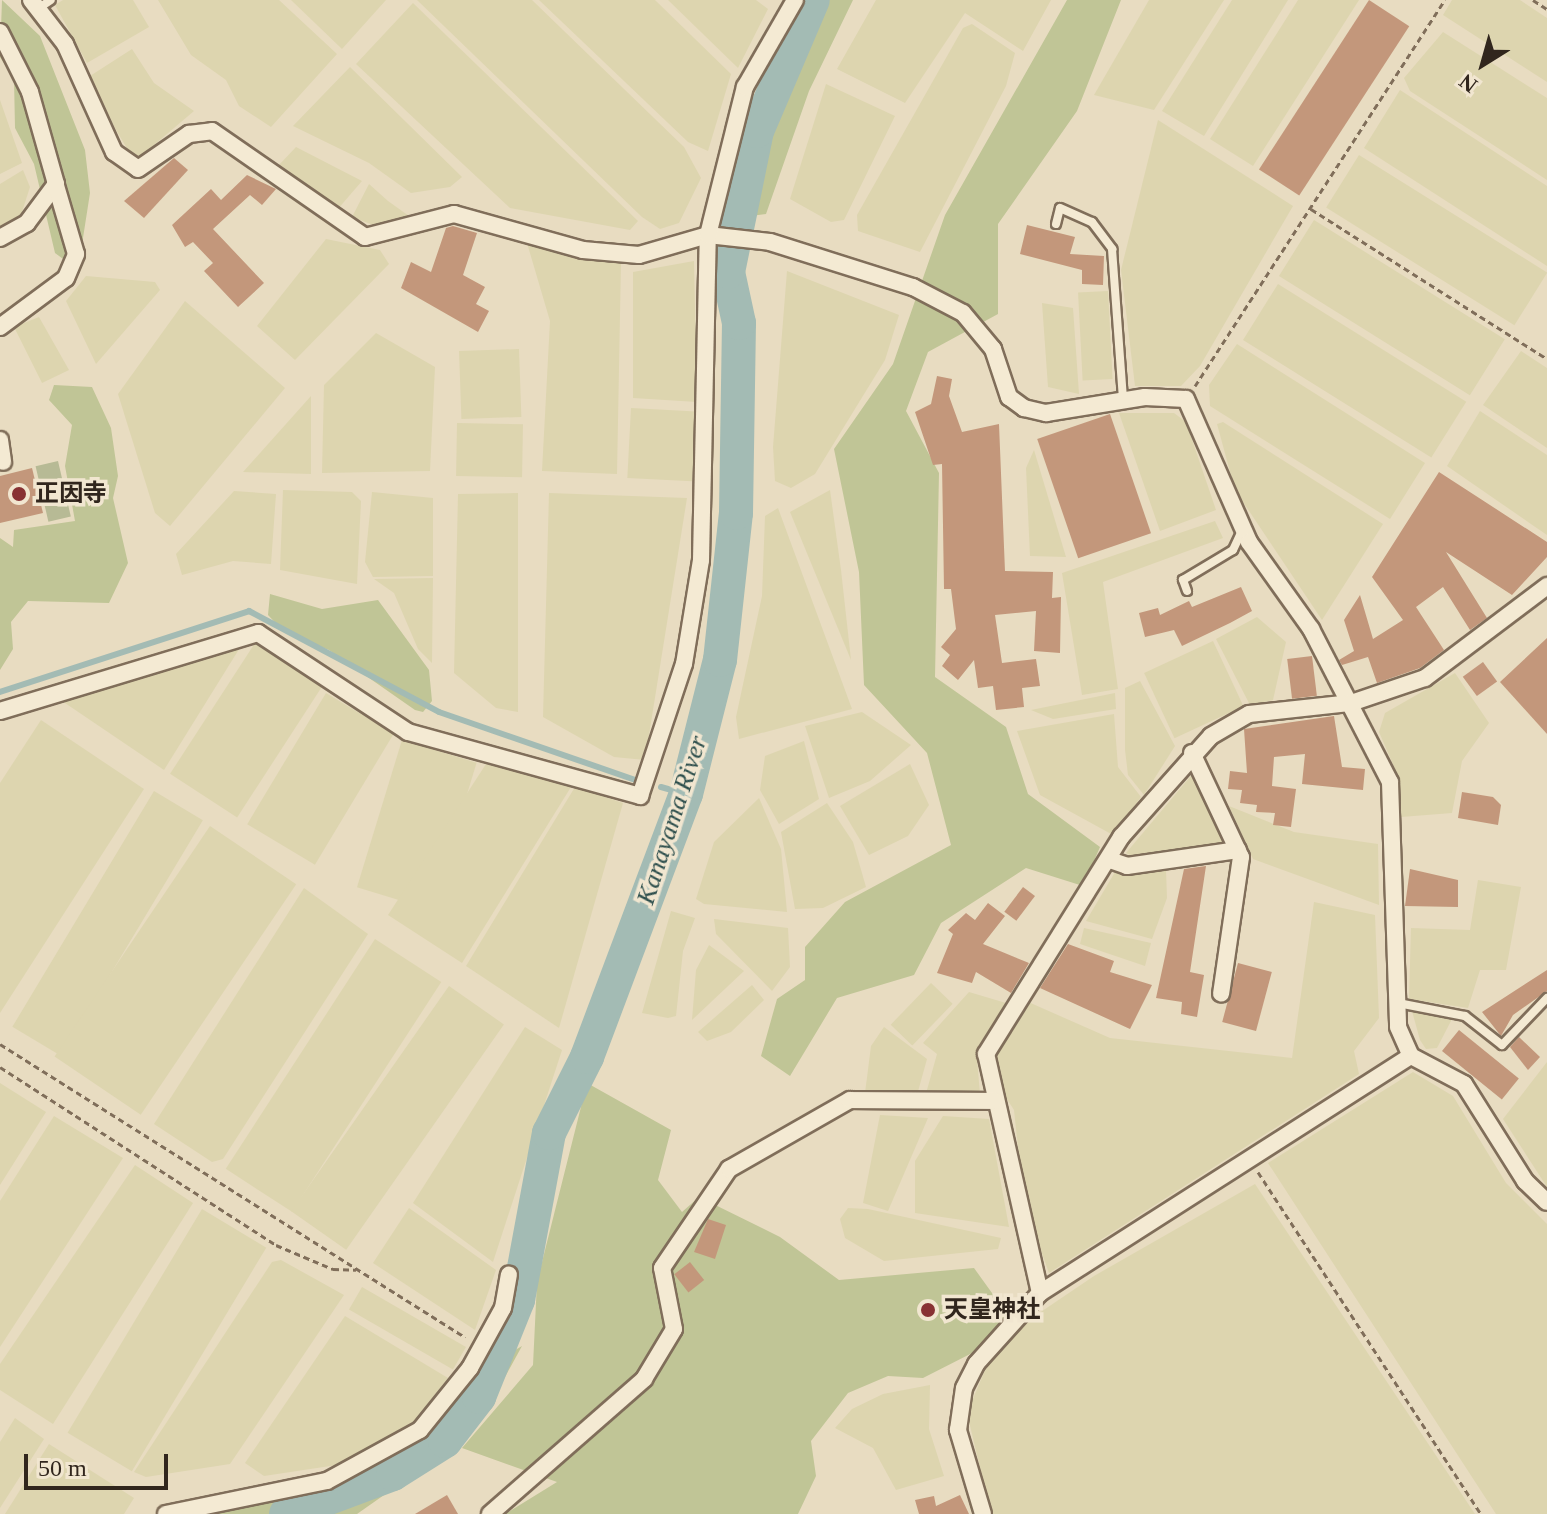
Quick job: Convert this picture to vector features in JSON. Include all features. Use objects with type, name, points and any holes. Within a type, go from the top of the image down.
[{"type":"street","points":[[0,711],[258,633],[408,732],[640,796],[684,664],[701,560],[713,235],[745,87],[795,0]]},
{"type":"street","points":[[41,3],[65,44],[114,152],[138,169],[189,134],[212,131],[365,237],[454,214],[557,246],[639,255],[713,235],[770,242],[913,287],[963,313],[993,349],[1009,397],[1024,408],[1046,413],[1123,400],[1186,399],[1243,530],[1351,703],[1390,782],[1397,1003],[1411,1056],[1464,1084],[1547,1202]]},
{"type":"street","points":[[0,32],[30,92],[76,254],[66,278],[0,327]]},
{"type":"street","points":[[0,238],[27,223],[55,182]]},
{"type":"street","points":[[0,440],[3,462]]},
{"type":"street","points":[[1040,1293],[994,1101],[986,1054],[996,1028],[1046,966],[1110,860],[1192,753],[1249,714],[1351,703],[1425,678],[1547,586]]},
{"type":"street","points":[[1192,753],[1238,850],[1242,866],[1221,994]]},
{"type":"street","points":[[1110,860],[1127,866],[1238,850]]},
{"type":"street","points":[[983,1514],[958,1430],[964,1388],[976,1364],[1040,1293],[1411,1056]]},
{"type":"street","points":[[490,1514],[644,1379],[674,1329],[662,1268],[729,1169],[850,1100],[994,1101]]},
{"type":"street","points":[[166,1514],[327,1481],[370,1464],[420,1430],[482,1348],[509,1275]]},
{"type":"lane","points":[[1056,224],[1060,208],[1092,222],[1112,249],[1123,400]]},
{"type":"lane","points":[[1187,591],[1183,580],[1233,550],[1243,530]]},
{"type":"lane","points":[[1397,1003],[1465,1016],[1502,1045],[1547,998]]},
{"type":"path","points":[[1186,399],[1445,0]]},
{"type":"path","points":[[1533,0],[1547,9]]},
{"type":"path","points":[[1311,209],[1547,359]]},
{"type":"path","points":[[0,1044],[482,1348]]},
{"type":"path","points":[[0,1067],[276,1245],[333,1269],[360,1270]]},
{"type":"path","points":[[1250,1159],[1481,1514]]},
{"type":"shaded area","points":[[63,0],[133,0],[149,27],[87,63],[55,5]]},
{"type":"shaded area","points":[[158,0],[279,0],[337,54],[271,127],[239,106],[226,80],[191,55]]},
{"type":"shaded area","points":[[291,0],[386,0],[342,49]]},
{"type":"shaded area","points":[[417,0],[532,0],[684,147],[701,178],[679,223],[660,229],[642,217]]},
{"type":"shaded area","points":[[539,0],[655,0],[731,74],[708,151],[688,142]]},
{"type":"shaded area","points":[[668,0],[756,0],[768,9],[738,68]]},
{"type":"shaded area","points":[[876,0],[1051,0],[1023,51],[965,13],[905,103],[837,69]]},
{"type":"shaded area","points":[[1149,0],[1224,0],[1154,110],[1094,95]]},
{"type":"shaded area","points":[[1232,0],[1288,0],[1204,136],[1162,111]]},
{"type":"shaded area","points":[[1298,0],[1359,0],[1253,166],[1210,139]]},
{"type":"shaded area","points":[[1452,0],[1520,0],[1547,18],[1547,82],[1443,15]]},
{"type":"shaded area","points":[[413,3],[638,221],[630,230],[510,208],[356,64]]},
{"type":"shaded area","points":[[972,24],[1015,53],[1006,86],[920,252],[858,231],[857,215],[963,28]]},
{"type":"shaded area","points":[[1443,32],[1547,98],[1547,180],[1410,91],[1404,78]]},
{"type":"shaded area","points":[[132,49],[154,83],[194,111],[141,156],[131,155],[90,76]]},
{"type":"shaded area","points":[[350,67],[462,177],[450,187],[411,193],[369,163],[293,126]]},
{"type":"shaded area","points":[[826,84],[895,116],[844,220],[831,222],[790,199]]},
{"type":"shaded area","points":[[1400,90],[1547,186],[1547,266],[1364,148]]},
{"type":"shaded area","points":[[0,100],[22,163],[0,174]]},
{"type":"shaded area","points":[[1158,120],[1293,206],[1200,366],[1181,386],[1135,386],[1121,270]]},
{"type":"shaded area","points":[[296,147],[362,181],[337,210],[278,166]]},
{"type":"shaded area","points":[[1359,155],[1547,272],[1514,325],[1326,208]]},
{"type":"shaded area","points":[[23,170],[30,187],[20,218],[0,227],[0,184]]},
{"type":"shaded area","points":[[369,184],[409,216],[376,226],[352,217]]},
{"type":"shaded area","points":[[1314,220],[1505,339],[1470,395],[1279,276]]},
{"type":"shaded area","points":[[326,239],[380,250],[389,264],[295,360],[257,326]]},
{"type":"shaded area","points":[[527,243],[621,262],[617,474],[542,471],[550,321]]},
{"type":"shaded area","points":[[694,261],[697,402],[633,398],[633,272]]},
{"type":"shaded area","points":[[787,271],[899,315],[885,360],[815,474],[791,488],[775,481],[773,447]]},
{"type":"shaded area","points":[[86,276],[155,282],[160,290],[96,364],[66,301]]},
{"type":"shaded area","points":[[1278,284],[1466,402],[1431,458],[1243,340]]},
{"type":"shaded area","points":[[1108,291],[1113,379],[1083,380],[1078,293]]},
{"type":"shaded area","points":[[185,301],[285,388],[170,526],[155,513],[118,394]]},
{"type":"shaded area","points":[[1042,303],[1073,308],[1079,394],[1048,387]]},
{"type":"shaded area","points":[[39,317],[69,370],[42,383],[14,327]]},
{"type":"shaded area","points":[[376,333],[435,367],[430,471],[322,473],[324,385]]},
{"type":"shaded area","points":[[1237,344],[1425,463],[1390,519],[1210,406],[1209,385]]},
{"type":"shaded area","points":[[519,349],[521,417],[461,419],[459,351]]},
{"type":"shaded area","points":[[1521,351],[1547,368],[1547,448],[1483,405]]},
{"type":"shaded area","points":[[311,396],[311,474],[243,472]]},
{"type":"shaded area","points":[[631,408],[696,411],[692,481],[627,478]]},
{"type":"shaded area","points":[[1480,411],[1547,455],[1547,535],[1447,466]]},
{"type":"shaded area","points":[[1119,413],[1174,413],[1186,422],[1216,510],[1160,531]]},
{"type":"shaded area","points":[[1223,422],[1383,524],[1322,620],[1235,490],[1217,424]]},
{"type":"shaded area","points":[[457,423],[523,424],[522,477],[456,476]]},
{"type":"shaded area","points":[[1034,450],[1066,557],[1030,556],[1026,468]]},
{"type":"shaded area","points":[[283,490],[352,492],[361,501],[357,584],[280,570]]},
{"type":"shaded area","points":[[830,490],[841,570],[851,660],[790,512]]},
{"type":"shaded area","points":[[234,491],[276,494],[271,564],[233,561],[182,575],[176,554]]},
{"type":"shaded area","points":[[372,492],[433,498],[433,576],[373,577],[365,562]]},
{"type":"shaded area","points":[[518,493],[518,712],[496,708],[454,673],[458,494]]},
{"type":"shaded area","points":[[549,493],[687,498],[645,760],[614,757],[543,717]]},
{"type":"shaded area","points":[[778,508],[852,709],[739,739],[736,717],[762,596],[765,516]]},
{"type":"shaded area","points":[[1215,521],[1223,538],[1103,582],[1118,689],[1082,695],[1062,573]]},
{"type":"shaded area","points":[[433,578],[432,663],[418,649],[394,593],[374,579]]},
{"type":"shaded area","points":[[1257,617],[1286,642],[1273,700],[1250,705],[1216,639]]},
{"type":"shaded area","points":[[1213,641],[1243,706],[1175,738],[1144,673]]},
{"type":"shaded area","points":[[235,642],[241,646],[164,770],[62,701]]},
{"type":"shaded area","points":[[255,643],[322,687],[237,817],[170,774]]},
{"type":"shaded area","points":[[1455,673],[1489,723],[1462,761],[1452,813],[1401,817],[1398,776],[1379,732],[1385,713]]},
{"type":"shaded area","points":[[1140,681],[1175,746],[1144,795],[1128,775],[1125,750],[1125,688]]},
{"type":"shaded area","points":[[326,693],[394,734],[315,865],[247,824]]},
{"type":"shaded area","points":[[1115,693],[1116,709],[1053,719],[1031,710]]},
{"type":"shaded area","points":[[862,712],[911,745],[870,781],[829,798],[805,726]]},
{"type":"shaded area","points":[[1114,714],[1118,767],[1141,797],[1113,835],[1040,795],[1017,731]]},
{"type":"shaded area","points":[[41,720],[144,789],[0,1013],[0,783]]},
{"type":"shaded area","points":[[402,740],[477,763],[432,910],[357,887]]},
{"type":"shaded area","points":[[804,741],[819,799],[779,824],[760,790],[765,756]]},
{"type":"shaded area","points":[[486,764],[571,787],[462,963],[388,915]]},
{"type":"shaded area","points":[[910,764],[929,805],[908,836],[869,855],[840,806]]},
{"type":"shaded area","points":[[1195,771],[1229,846],[1136,858],[1126,853]]},
{"type":"shaded area","points":[[575,787],[623,803],[559,1028],[466,966]]},
{"type":"shaded area","points":[[154,791],[203,820],[61,1056],[12,1027]]},
{"type":"shaded area","points":[[759,798],[781,849],[787,912],[704,904],[696,899],[714,842]]},
{"type":"shaded area","points":[[827,803],[853,842],[866,887],[823,908],[795,909],[781,832]]},
{"type":"shaded area","points":[[1229,806],[1294,832],[1378,844],[1379,905],[1253,859]]},
{"type":"shaded area","points":[[210,826],[296,884],[141,1115],[55,1056]]},
{"type":"shaded area","points":[[1118,867],[1166,870],[1167,898],[1152,939],[1086,921]]},
{"type":"shaded area","points":[[1478,880],[1521,887],[1506,970],[1480,970],[1468,1008],[1409,999],[1411,928],[1470,930]]},
{"type":"shaded area","points":[[304,888],[368,934],[223,1159],[212,1162],[154,1124]]},
{"type":"shaded area","points":[[1314,902],[1375,915],[1379,1018],[1354,1051],[1359,1074],[1049,1273],[1024,1203],[1014,1110],[992,1076],[996,1041],[1026,1001],[1110,1038],[1292,1058]]},
{"type":"shaded area","points":[[671,911],[695,918],[683,951],[676,1016],[668,1018],[642,1013]]},
{"type":"shaded area","points":[[714,919],[788,928],[790,967],[772,991],[716,934]]},
{"type":"shaded area","points":[[1084,928],[1151,943],[1145,966],[1080,944]]},
{"type":"shaded area","points":[[375,939],[441,982],[292,1212],[226,1169]]},
{"type":"shaded area","points":[[709,945],[744,971],[692,1020],[696,970]]},
{"type":"shaded area","points":[[931,983],[953,1004],[912,1046],[891,1025]]},
{"type":"shaded area","points":[[752,985],[764,1000],[731,1032],[707,1041],[698,1032]]},
{"type":"shaded area","points":[[449,986],[504,1024],[346,1250],[291,1211]]},
{"type":"shaded area","points":[[969,992],[1006,1003],[977,1059],[980,1094],[925,1097],[937,1054],[923,1043]]},
{"type":"shaded area","points":[[1412,1011],[1452,1019],[1437,1048],[1426,1049],[1420,1040]]},
{"type":"shaded area","points":[[525,1027],[562,1050],[493,1262],[413,1203]]},
{"type":"shaded area","points":[[884,1027],[927,1059],[917,1095],[865,1093],[871,1046]]},
{"type":"shaded area","points":[[1547,1062],[1547,1187],[1503,1119]]},
{"type":"shaded area","points":[[1413,1072],[1453,1096],[1506,1183],[1547,1224],[1547,1514],[1496,1514],[1268,1163]]},
{"type":"shaded area","points":[[0,1083],[46,1112],[0,1185]]},
{"type":"shaded area","points":[[880,1115],[928,1118],[888,1211],[863,1203]]},
{"type":"shaded area","points":[[54,1116],[123,1158],[0,1347],[0,1201]]},
{"type":"shaded area","points":[[943,1116],[989,1119],[1009,1227],[915,1213],[915,1161]]},
{"type":"shaded area","points":[[135,1165],[193,1203],[53,1424],[0,1390],[0,1364]]},
{"type":"shaded area","points":[[1255,1184],[1475,1514],[991,1514],[967,1413],[988,1363],[1023,1324],[1094,1276]]},
{"type":"shaded area","points":[[409,1208],[496,1270],[475,1330],[373,1263]]},
{"type":"shaded area","points":[[848,1208],[868,1209],[1001,1238],[998,1249],[884,1261],[845,1238],[840,1219]]},
{"type":"shaded area","points":[[202,1209],[266,1248],[132,1471],[68,1433]]},
{"type":"shaded area","points":[[281,1260],[344,1295],[230,1464],[146,1477],[134,1472],[272,1262]]},
{"type":"shaded area","points":[[362,1287],[466,1347],[453,1370],[349,1310]]},
{"type":"shaded area","points":[[345,1316],[448,1378],[407,1431],[350,1463],[264,1476],[245,1463]]},
{"type":"shaded area","points":[[930,1385],[929,1429],[944,1476],[896,1490],[873,1448],[835,1428],[852,1409],[883,1394]]},
{"type":"shaded area","points":[[15,1418],[44,1439],[0,1508],[0,1442]]},
{"type":"shaded area","points":[[49,1444],[134,1498],[124,1514],[5,1514]]},
{"type":"green space","points":[[2,0],[40,36],[85,150],[90,193],[78,270],[55,253],[34,164],[15,128],[14,79],[0,57]]},
{"type":"green space","points":[[803,0],[853,0],[809,91],[766,214],[727,219],[760,86]]},
{"type":"green space","points":[[1067,0],[1121,0],[1077,111],[998,224],[998,314],[928,352],[906,411],[939,473],[935,677],[1006,727],[1028,794],[1100,847],[1083,886],[1026,868],[941,923],[914,975],[837,998],[790,1076],[761,1056],[777,999],[805,980],[805,947],[845,902],[951,845],[927,753],[864,685],[859,572],[834,449],[893,364],[945,215]]},
{"type":"green space","points":[[54,385],[92,387],[111,428],[118,476],[113,498],[128,563],[109,603],[28,601],[11,622],[13,649],[0,670],[0,538],[13,547],[14,530],[75,521],[65,466],[72,425],[49,400]]},
{"type":"green space","points":[[58,461],[71,517],[48,522],[36,466]]},
{"type":"green space","points":[[270,594],[322,609],[378,600],[429,670],[432,701],[423,712],[415,710],[329,650],[284,632],[268,615]]},
{"type":"green space","points":[[587,1083],[671,1130],[658,1180],[682,1212],[699,1197],[780,1237],[839,1280],[974,1268],[1010,1318],[980,1349],[923,1378],[888,1376],[848,1393],[811,1441],[816,1476],[798,1514],[505,1514],[557,1482],[462,1448],[533,1365],[537,1282]]},
{"type":"green space","points":[[522,1346],[489,1406],[444,1453],[357,1514],[194,1514],[340,1486],[384,1467],[420,1448],[478,1372]]},
{"type":"building","points":[[1369,0],[1409,26],[1299,196],[1259,169]]},
{"type":"building","points":[[174,158],[188,170],[144,218],[124,201]]},
{"type":"building","points":[[247,175],[276,189],[262,205],[250,195],[213,229],[264,283],[238,307],[204,271],[213,263],[193,242],[185,247],[172,225],[211,189],[221,200]]},
{"type":"building","points":[[1027,225],[1075,237],[1070,254],[1104,256],[1103,285],[1082,284],[1082,270],[1020,254]]},
{"type":"building","points":[[453,226],[477,233],[463,275],[485,287],[476,304],[489,311],[478,332],[401,288],[411,262],[431,272],[446,228]]},
{"type":"building","points":[[937,376],[952,379],[949,396],[962,432],[999,424],[1005,571],[1053,572],[1052,598],[1061,597],[1060,653],[1034,651],[1036,611],[995,615],[1002,663],[1036,659],[1040,686],[1022,688],[1024,707],[996,710],[993,686],[978,688],[974,660],[958,680],[942,666],[950,655],[941,647],[956,629],[951,589],[944,589],[942,464],[933,465],[915,412],[931,404]]},
{"type":"building","points":[[1110,414],[1151,533],[1078,558],[1037,439]]},
{"type":"building","name":"正因寺","points":[[32,468],[43,513],[0,523],[0,476]]},
{"type":"building","points":[[1439,472],[1547,542],[1547,557],[1512,595],[1446,552],[1487,618],[1470,630],[1443,587],[1416,607],[1444,650],[1420,668],[1377,683],[1368,657],[1342,665],[1339,660],[1354,651],[1344,620],[1360,595],[1373,639],[1403,620],[1372,577]]},
{"type":"building","points":[[1241,587],[1252,611],[1230,623],[1182,646],[1174,630],[1145,637],[1139,613],[1158,608],[1160,615],[1189,601],[1192,607]]},
{"type":"building","points":[[1547,638],[1547,734],[1500,682]]},
{"type":"building","points":[[1312,656],[1317,696],[1292,699],[1287,659]]},
{"type":"building","points":[[1483,662],[1497,681],[1477,696],[1463,677]]},
{"type":"building","points":[[1334,716],[1342,767],[1365,769],[1363,790],[1302,784],[1305,754],[1274,757],[1272,786],[1296,789],[1291,827],[1273,825],[1275,813],[1256,812],[1257,805],[1240,803],[1242,790],[1228,789],[1230,771],[1247,773],[1244,729]]},
{"type":"building","points":[[1462,792],[1493,797],[1501,805],[1498,825],[1458,818]]},
{"type":"building","points":[[1206,866],[1190,972],[1204,975],[1197,1017],[1181,1014],[1182,1002],[1156,998],[1184,869]]},
{"type":"building","points":[[1410,869],[1458,880],[1458,907],[1405,906]]},
{"type":"building","points":[[1023,887],[1035,896],[1016,921],[1004,912]]},
{"type":"building","points":[[988,903],[1005,916],[983,944],[1029,963],[1011,993],[976,972],[972,983],[937,973],[953,934],[948,930],[966,913],[975,920]]},
{"type":"building","points":[[1068,944],[1114,961],[1110,972],[1152,985],[1130,1029],[1040,988]]},
{"type":"building","points":[[1238,963],[1272,972],[1256,1031],[1222,1022]]},
{"type":"building","points":[[1547,970],[1547,991],[1513,1015],[1501,1036],[1482,1012]]},
{"type":"building","points":[[1459,1030],[1519,1078],[1502,1099],[1442,1051]]},
{"type":"building","points":[[1519,1037],[1540,1057],[1528,1070],[1510,1047]]},
{"type":"building","points":[[708,1219],[726,1225],[715,1259],[694,1252]]},
{"type":"building","points":[[690,1262],[704,1280],[688,1292],[674,1274]]},
{"type":"building","points":[[447,1495],[458,1514],[415,1514]]},
{"type":"building","points":[[960,1495],[969,1514],[919,1514],[915,1500],[934,1496],[936,1506]]},
{"type":"waterway","name":"Kanayama River","points":[[286,1514],[393,1474],[445,1441],[479,1397],[518,1300],[549,1133],[587,1057],[686,794],[720,660],[736,513],[739,323],[728,272],[757,131],[813,0]]},
{"type":"waterway","points":[[0,692],[249,611],[439,712],[635,780]]},
{"type":"waterway","points":[[661,787],[686,794]]},
{"type":"place","name":"正因寺","points":[[19,494]]},
{"type":"place","name":"天皇神社","points":[[928,1310]]}]
